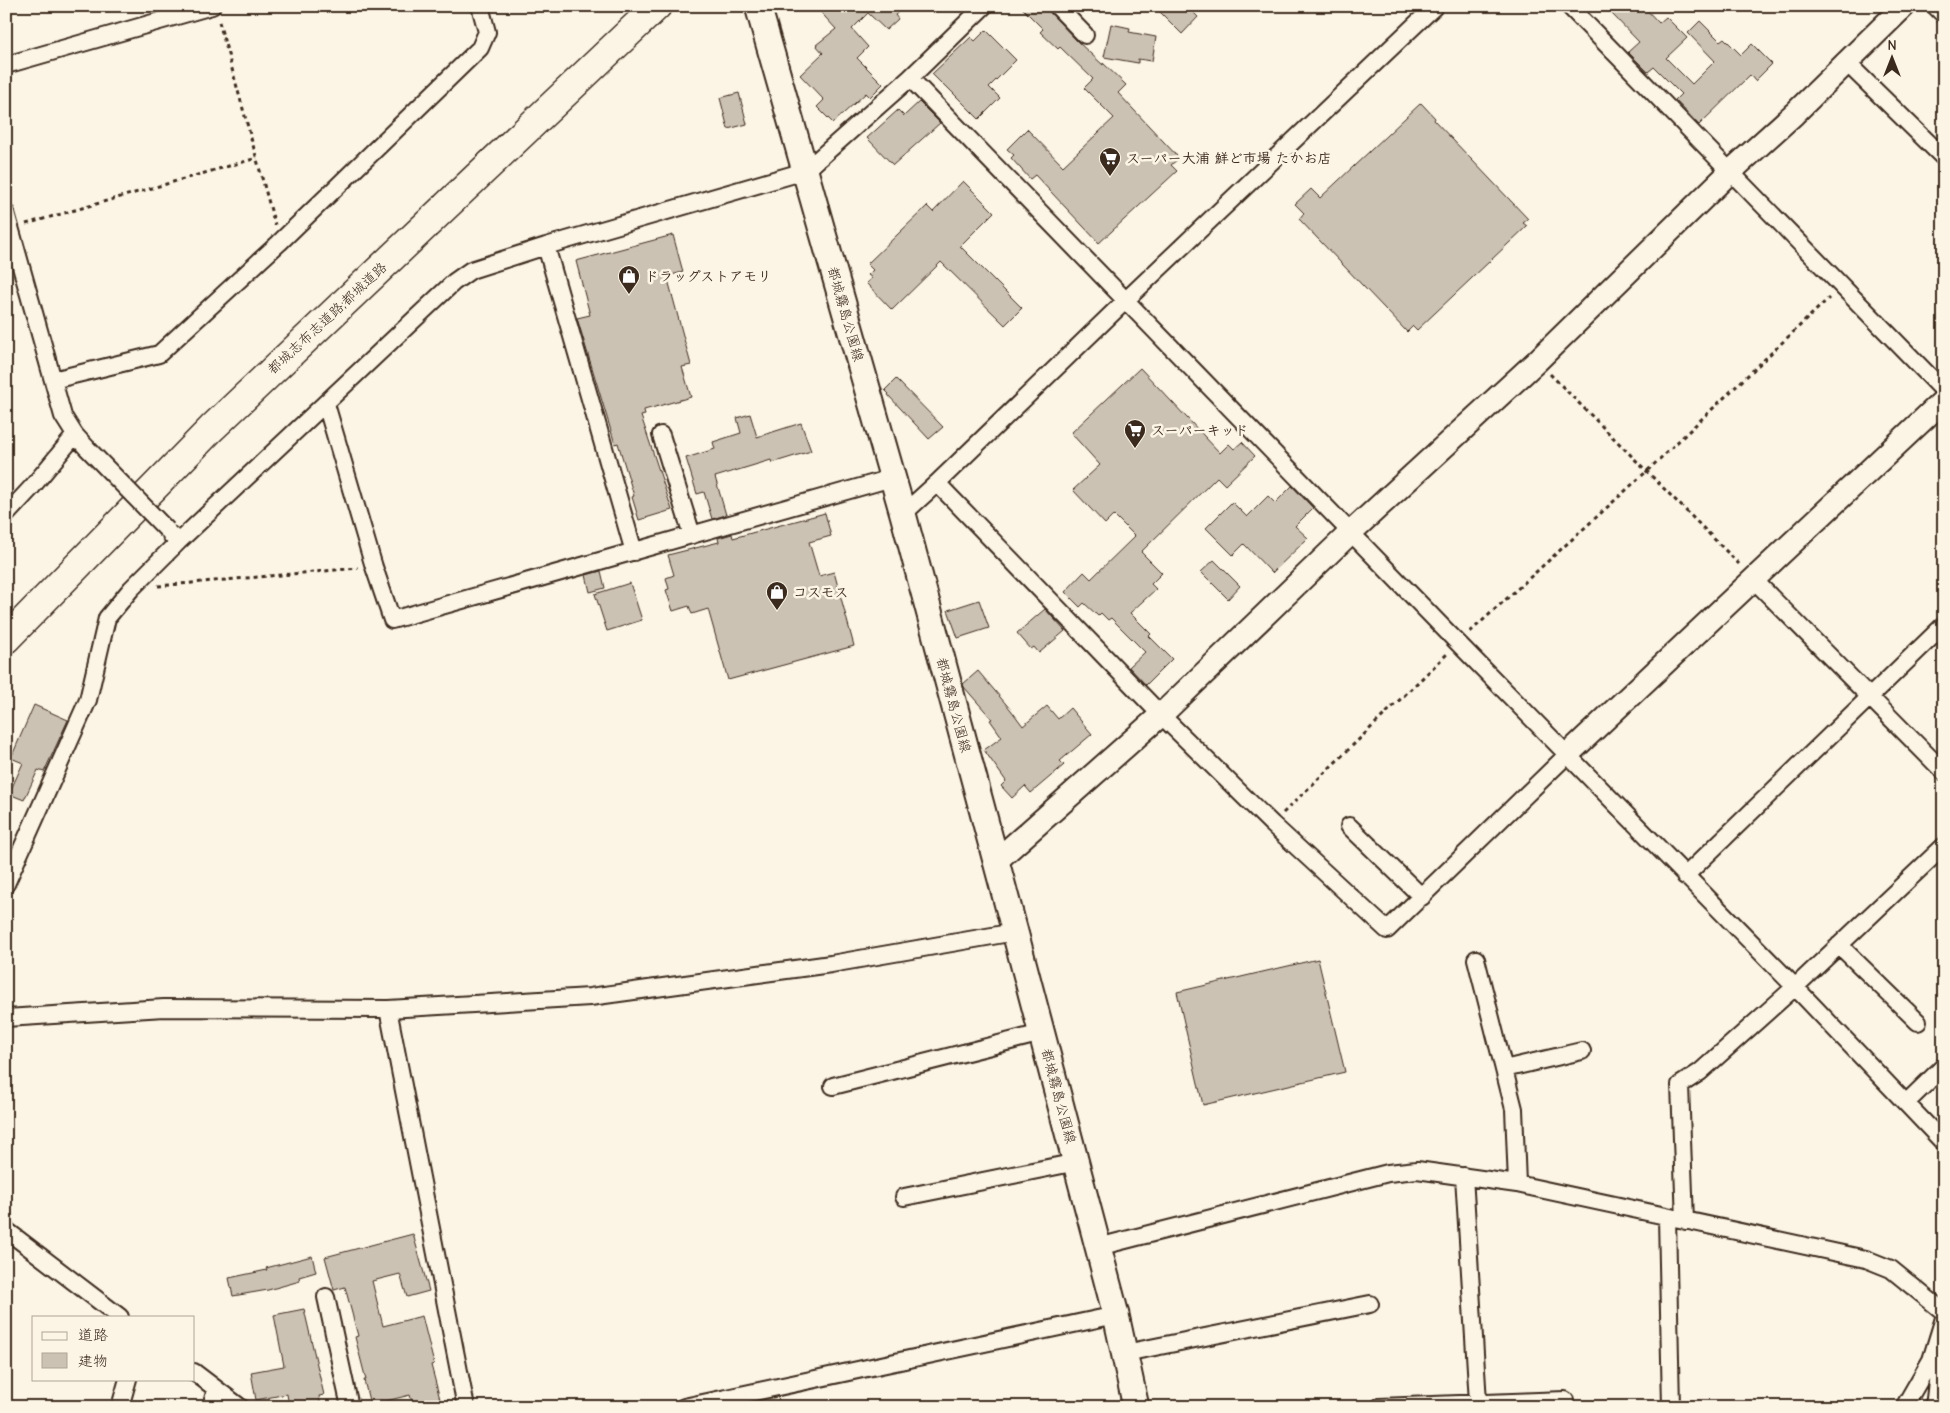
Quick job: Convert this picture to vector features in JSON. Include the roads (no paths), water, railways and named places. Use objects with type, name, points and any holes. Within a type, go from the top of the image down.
[{"type":"highway","name":"都城志布志道路;都城道路","points":[[6,639],[212,428],[657,6]]},
{"type":"main road","name":"都城霧島公園線","points":[[758,6],[903,514],[1016,932],[1116,1315],[1136,1407]]},
{"type":"street","points":[[53,380],[160,354],[279,243],[480,48],[487,32],[480,6]]},
{"type":"street","points":[[6,884],[88,700],[107,618],[173,536],[326,404],[454,282],[471,270],[546,246],[805,171],[910,78],[984,6]]},
{"type":"street","points":[[1057,6],[1085,34]]},
{"type":"street","points":[[903,514],[1435,6]]},
{"type":"street","points":[[1569,6],[1840,287],[1944,391]]},
{"type":"street","points":[[996,861],[1161,716],[1350,533],[1537,361],[1730,172],[1794,114],[1904,6]]},
{"type":"street","points":[[1934,6],[1944,15]]},
{"type":"street","points":[[6,65],[215,11]]},
{"type":"street","points":[[1847,63],[1944,158]]},
{"type":"street","points":[[910,78],[1567,756],[1795,987],[1944,1143]]},
{"type":"street","points":[[8,220],[63,416],[75,435],[173,536]]},
{"type":"street","points":[[546,246],[634,552]]},
{"type":"street","points":[[937,483],[1161,716],[1272,824],[1387,930],[1567,756],[1944,400]]},
{"type":"street","points":[[326,404],[392,620],[892,478]]},
{"type":"street","points":[[6,515],[75,435]]},
{"type":"street","points":[[662,435],[692,535]]},
{"type":"street","points":[[1754,580],[1944,772]]},
{"type":"street","points":[[1685,876],[1944,625]]},
{"type":"street","points":[[1349,826],[1422,896]]},
{"type":"street","points":[[1685,1220],[1680,1085],[1700,1072],[1795,987],[1944,846]]},
{"type":"street","points":[[6,1018],[164,1008],[388,1009],[590,997],[832,964],[1016,932]]},
{"type":"street","points":[[1839,945],[1918,1022]]},
{"type":"street","points":[[1476,959],[1514,1109],[1518,1184]]},
{"type":"street","points":[[388,1009],[466,1407]]},
{"type":"street","points":[[833,1086],[1042,1033]]},
{"type":"street","points":[[1504,1069],[1582,1051]]},
{"type":"street","points":[[1906,1103],[1944,1066]]},
{"type":"street","points":[[904,1197],[1076,1162]]},
{"type":"street","points":[[1098,1247],[1388,1173],[1416,1170],[1518,1184],[1866,1259],[1891,1269],[1944,1312]]},
{"type":"street","points":[[1464,1176],[1478,1402]]},
{"type":"street","points":[[1667,1217],[1671,1407]]},
{"type":"street","points":[[6,1230],[119,1316]]},
{"type":"street","points":[[326,1297],[350,1407]]},
{"type":"street","points":[[1125,1353],[1370,1304]]},
{"type":"street","points":[[684,1407],[1116,1315]]},
{"type":"street","points":[[1904,1407],[1931,1360],[1944,1318]]},
{"type":"street","points":[[1931,1360],[1938,1374],[1934,1407]]},
{"type":"street","points":[[195,1373],[240,1407]]},
{"type":"street","points":[[120,1407],[128,1380]]},
{"type":"street","points":[[211,1407],[216,1389]]},
{"type":"street","points":[[1379,1407],[1565,1400]]},
{"type":"place","name":"スーパー大浦 鮮ど市場 たかお店","points":[[1110,177]]},
{"type":"place","name":"ドラッグストアモリ","points":[[629,295]]},
{"type":"place","name":"スーパーキッド","points":[[1135,449]]},
{"type":"place","name":"コスモス","points":[[777,611]]}]
